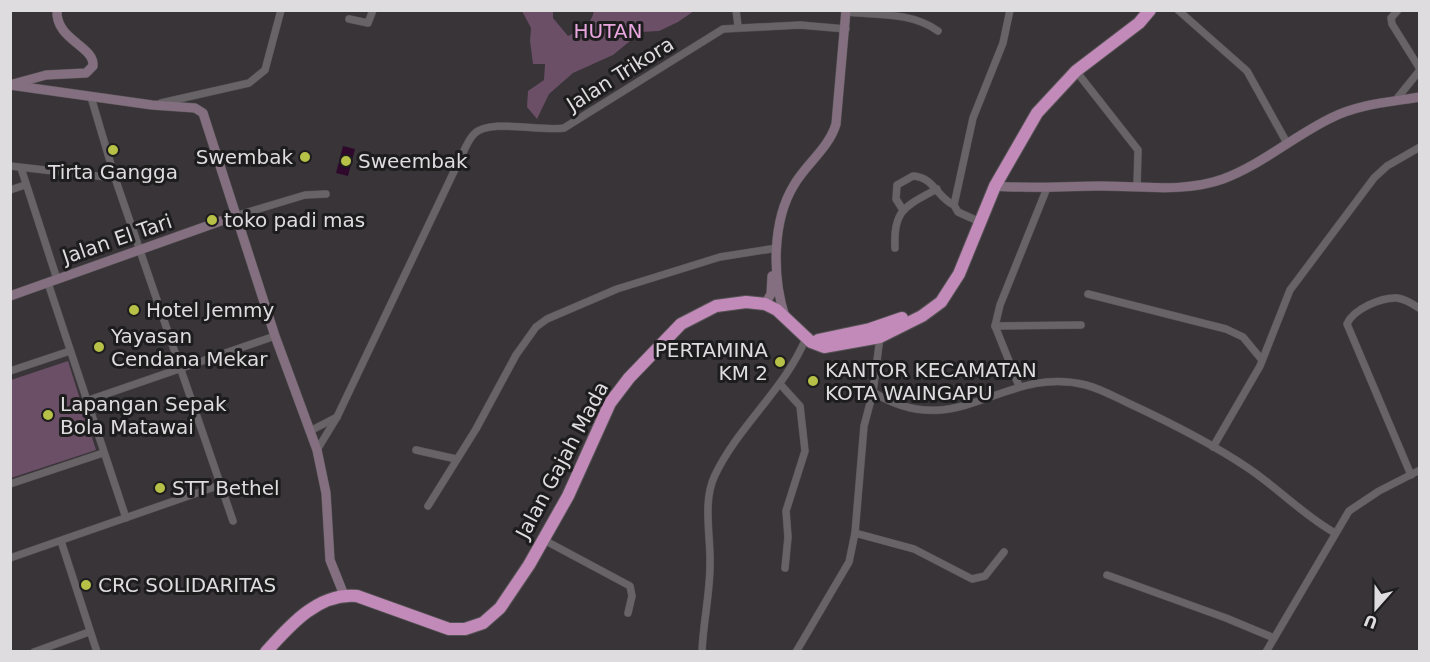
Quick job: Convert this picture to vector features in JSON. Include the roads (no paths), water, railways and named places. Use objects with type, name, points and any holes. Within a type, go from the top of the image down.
[{"type":"highway","points":[[808,340],[824,347],[880,337],[921,316],[941,302],[959,274],[995,186],[1037,113],[1076,71],[1139,23],[1150,10]]},
{"type":"highway","points":[[808,340],[870,329],[925,307],[938,296],[948,282],[978,226]]},
{"type":"highway","name":"Jalan Gajah Mada","points":[[344,595],[357,596],[449,629],[465,629],[483,623],[500,608],[543,540],[568,496],[610,403],[664,339],[681,324],[708,308],[737,302],[765,304],[785,317],[808,340]]},
{"type":"highway","points":[[266,651],[315,605],[344,595]]},
{"type":"street","points":[[10,85],[46,75],[76,74],[91,70],[92,59],[62,31],[57,23],[57,10]]},
{"type":"street","points":[[152,105],[249,82],[258,77],[265,70],[281,10]]},
{"type":"street","points":[[349,19],[368,23],[373,10]]},
{"type":"street","points":[[736,10],[738,26]]},
{"type":"street","points":[[954,206],[972,117],[1002,43],[1010,10]]},
{"type":"street","points":[[1178,10],[1247,71],[1287,143]]},
{"type":"street","points":[[1395,101],[1419,69],[1392,24],[1391,18],[1398,10]]},
{"type":"street","points":[[765,304],[772,285],[774,248],[783,213],[794,185],[829,139],[836,124],[844,11],[907,17],[920,20],[938,31]]},
{"type":"street","name":"Jalan Trikora","points":[[317,450],[337,417],[436,203],[476,132],[486,127],[540,130],[564,128],[723,29],[738,26],[842,28]]},
{"type":"street","points":[[1076,71],[1138,150],[1137,187]]},
{"type":"street","points":[[10,85],[152,105],[195,108],[203,113],[275,336],[317,450],[326,493],[330,560],[344,595]]},
{"type":"street","points":[[90,97],[115,178],[233,521]]},
{"type":"street","points":[[995,186],[1025,189],[1168,188],[1214,182],[1238,172],[1346,111],[1419,97]]},
{"type":"street","points":[[1213,447],[1262,360],[1284,301],[1294,285],[1374,178],[1387,166],[1419,147]]},
{"type":"street","points":[[10,166],[115,178]]},
{"type":"street","points":[[21,168],[70,351],[126,519]]},
{"type":"street","points":[[903,210],[898,204],[896,193],[900,181],[920,176],[937,189],[945,201],[978,226]]},
{"type":"street","points":[[10,190],[25,185]]},
{"type":"street","points":[[1019,386],[995,326],[1000,305],[1047,188]]},
{"type":"street","points":[[895,248],[894,226],[903,210],[937,189]]},
{"type":"street","points":[[235,216],[305,195],[326,194]]},
{"type":"street","name":"Jalan El Tari","points":[[10,296],[235,216]]},
{"type":"street","points":[[774,248],[778,286],[785,317]]},
{"type":"street","points":[[428,506],[516,355],[536,327],[547,319],[617,289],[720,257],[774,248]]},
{"type":"street","points":[[1088,294],[1226,330],[1244,337],[1262,360]]},
{"type":"street","points":[[1411,475],[1347,324],[1357,312],[1393,298],[1400,298],[1419,309]]},
{"type":"street","points":[[995,326],[1033,323],[1081,325]]},
{"type":"street","points":[[86,401],[275,336]]},
{"type":"street","points":[[796,651],[849,562],[855,533],[864,426],[873,392],[880,337]]},
{"type":"street","points":[[702,651],[710,567],[710,491],[723,460],[780,384],[808,340]]},
{"type":"street","points":[[10,371],[70,351]]},
{"type":"street","points":[[873,392],[894,403],[921,411],[945,411],[1019,386],[1039,382],[1087,386],[1149,413],[1213,447],[1248,468],[1314,521],[1335,533]]},
{"type":"street","points":[[780,384],[794,398],[803,413],[805,451],[786,511],[788,537],[785,568]]},
{"type":"street","points":[[310,431],[337,417]]},
{"type":"street","points":[[416,450],[456,459]]},
{"type":"street","points":[[10,484],[103,453]]},
{"type":"street","points":[[1266,651],[1335,533],[1355,505],[1419,470]]},
{"type":"street","points":[[10,558],[220,486]]},
{"type":"street","points":[[855,533],[914,549],[972,579],[985,576],[1004,552]]},
{"type":"street","points":[[543,540],[630,586],[632,596],[628,613]]},
{"type":"street","points":[[61,541],[97,651]]},
{"type":"street","points":[[1107,575],[1274,638]]},
{"type":"street","points":[[34,651],[89,632]]},
{"type":"place","name":"Tirta Gangga","points":[[113,150]]},
{"type":"place","name":"Swembak","points":[[305,157]]},
{"type":"place","name":"Sweembak","points":[[346,161]]},
{"type":"place","name":"toko padi mas","points":[[212,220]]},
{"type":"place","name":"Hotel Jemmy","points":[[134,310]]},
{"type":"place","name":"Yayasan Cendana Mekar","points":[[99,347]]},
{"type":"place","name":"PERTAMINA KM 2","points":[[780,362]]},
{"type":"place","name":"KANTOR KECAMATAN KOTA WAINGAPU","points":[[813,381]]},
{"type":"place","name":"Lapangan Sepak Bola Matawai","points":[[48,415]]},
{"type":"place","name":"STT Bethel","points":[[160,488]]},
{"type":"place","name":"CRC SOLIDARITAS","points":[[86,585]]},
{"type":"park label","name":"HUTAN","points":[[608,31]]}]
